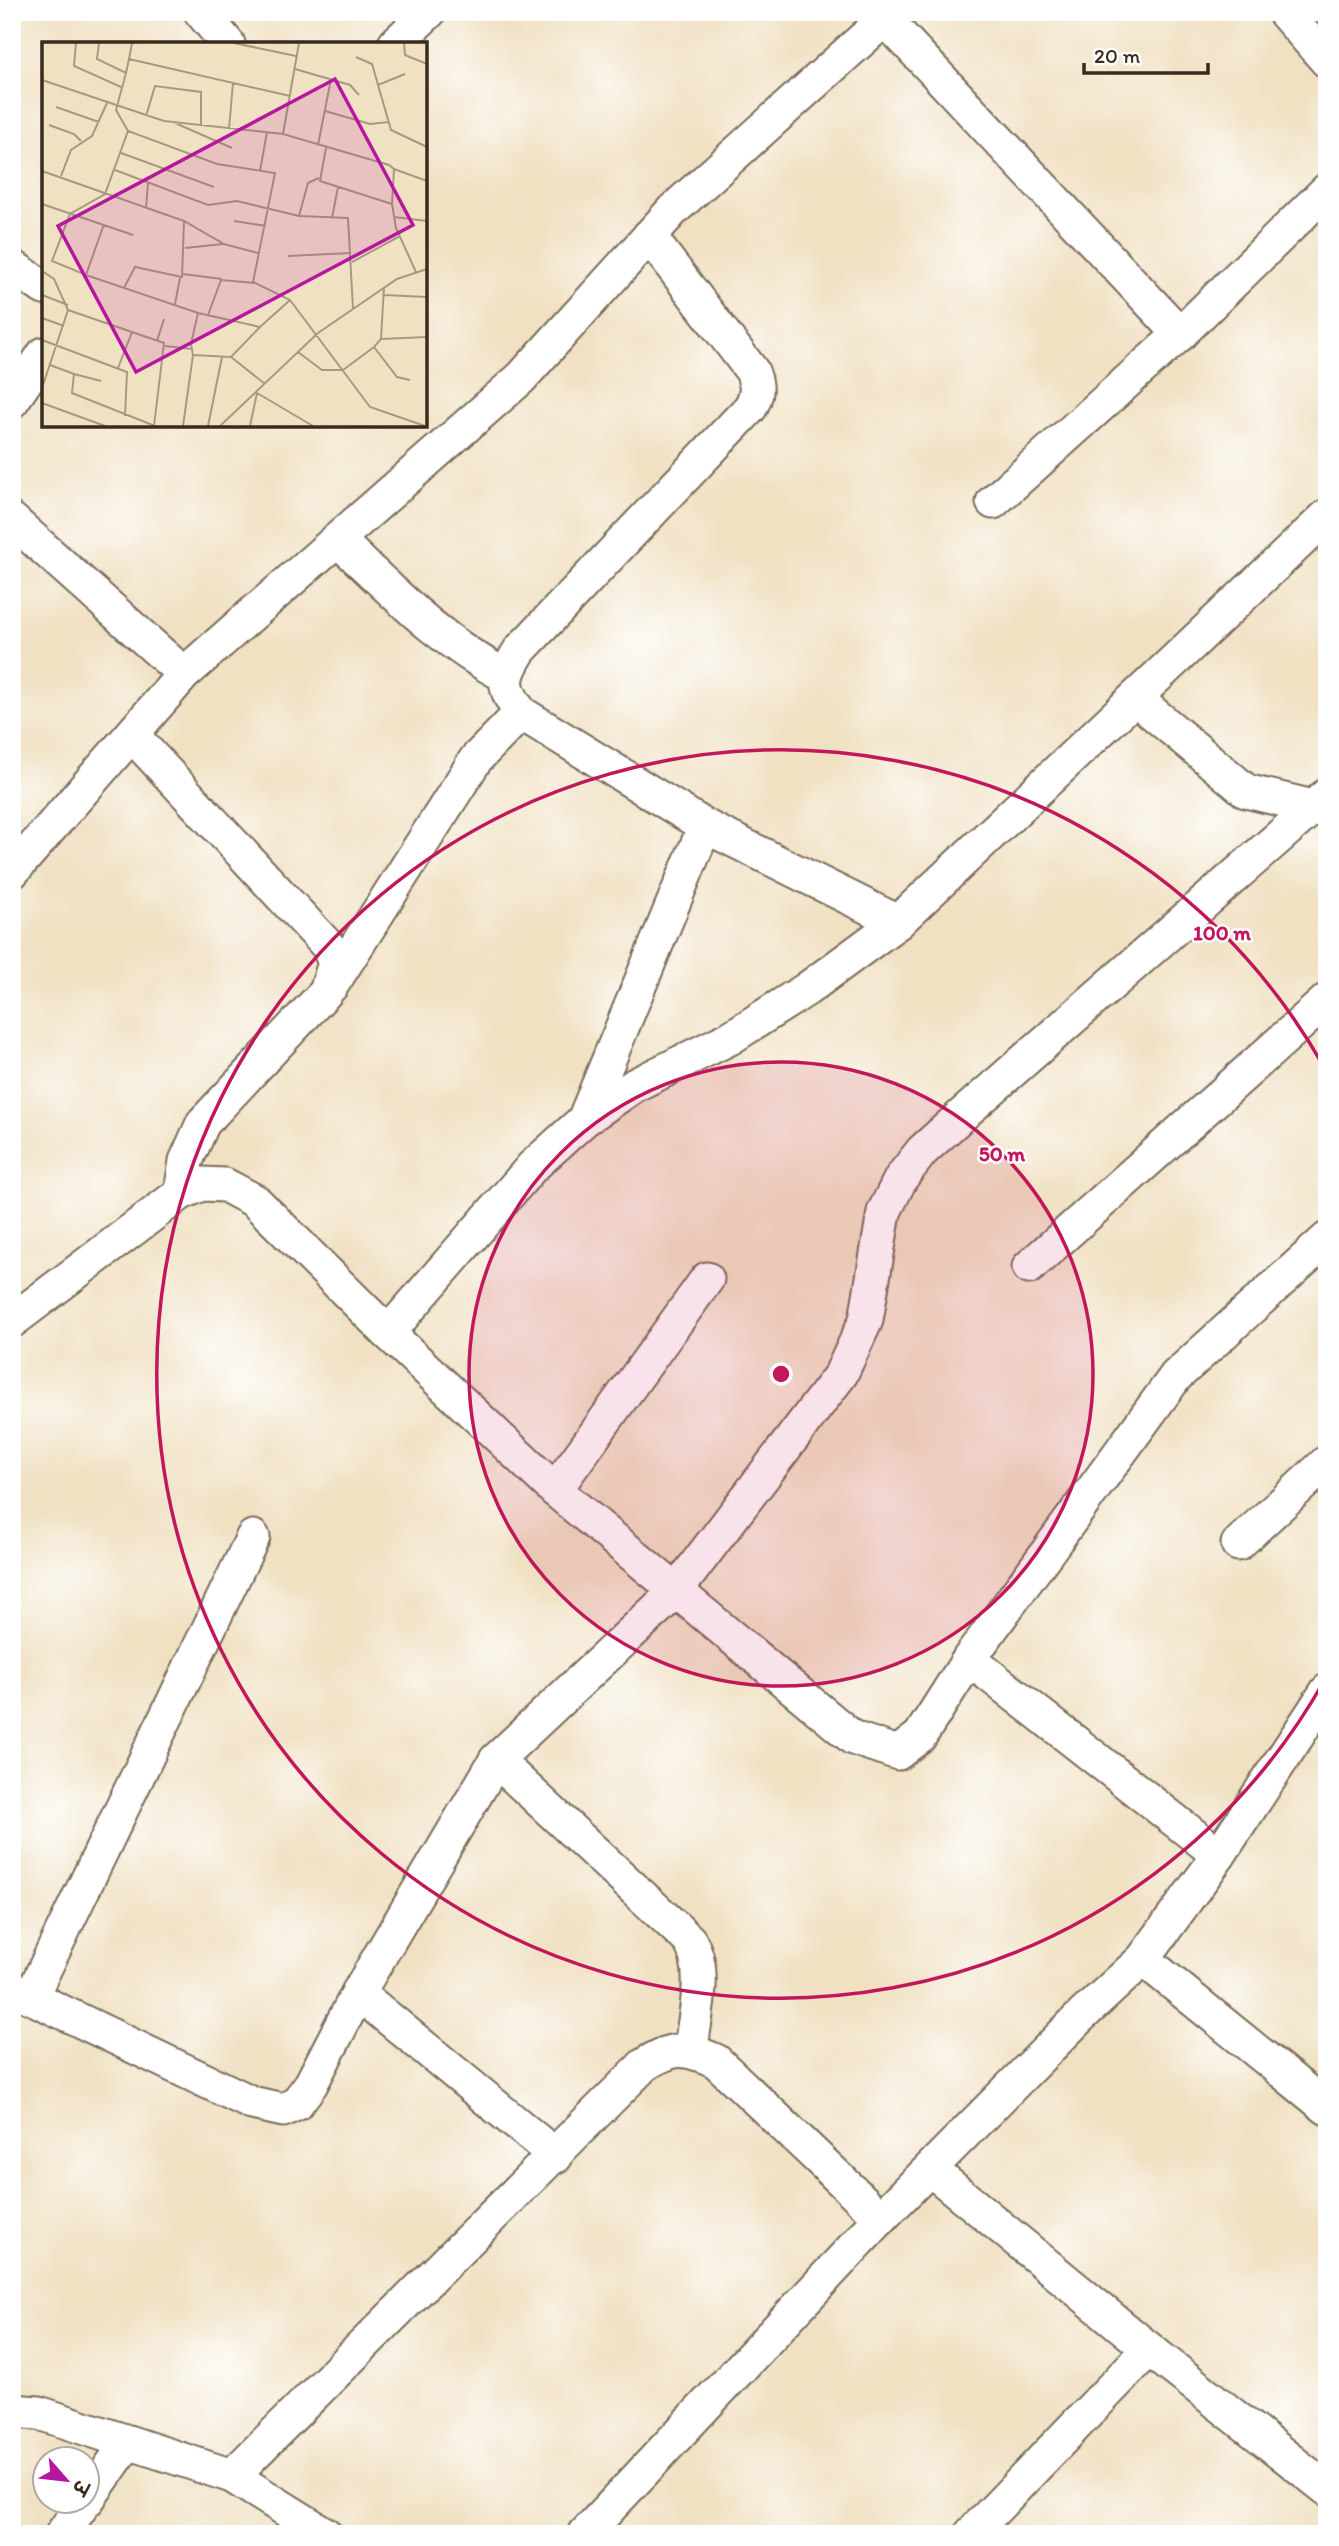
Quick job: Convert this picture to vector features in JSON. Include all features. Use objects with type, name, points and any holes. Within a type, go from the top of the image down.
[{"type":"street","points":[[201,12],[226,42]]},
{"type":"street","points":[[397,42],[429,12]]},
{"type":"street","points":[[1284,12],[1327,61]]},
{"type":"street","points":[[12,872],[184,674],[521,378],[683,201],[889,16],[1180,334]]},
{"type":"street","points":[[993,502],[1180,334],[1327,190]]},
{"type":"street","points":[[649,236],[752,370],[758,384],[757,396],[750,408],[520,650],[506,676],[508,696],[521,712],[705,826],[898,922]]},
{"type":"street","points":[[12,266],[42,287]]},
{"type":"street","points":[[12,401],[42,357]]},
{"type":"street","points":[[388,1333],[532,1167],[583,1119],[635,1084],[730,1038],[807,989],[898,922],[1327,516]]},
{"type":"street","points":[[12,520],[184,674]]},
{"type":"street","points":[[338,540],[438,634],[470,657],[506,676]]},
{"type":"street","points":[[1135,698],[1246,791],[1320,801]]},
{"type":"street","points":[[181,1193],[186,1161],[203,1123],[326,992],[476,759],[521,712]]},
{"type":"street","points":[[132,735],[328,946],[335,962],[326,992]]},
{"type":"street","points":[[254,1537],[22,1993],[252,2103],[283,2110],[296,2104],[311,2084],[358,1993],[496,1760],[676,1591],[841,1374],[866,1320],[884,1213],[901,1178],[922,1151],[1320,801]]},
{"type":"street","points":[[583,1119],[705,826]]},
{"type":"street","points":[[1029,1267],[1327,1000]]},
{"type":"street","points":[[12,1321],[181,1193],[202,1184],[225,1185],[255,1201],[388,1333],[555,1490],[852,1738],[875,1748],[898,1753],[920,1736],[970,1660],[1177,1376],[1327,1239]]},
{"type":"street","points":[[555,1490],[708,1279]]},
{"type":"street","points":[[1238,1544],[1327,1462]]},
{"type":"street","points":[[970,1660],[1219,1855]]},
{"type":"street","points":[[585,2534],[880,2218],[1078,2019],[1143,1959],[1219,1855],[1327,1691]]},
{"type":"street","points":[[496,1760],[689,1940],[698,1953],[700,1968],[691,2050]]},
{"type":"street","points":[[1143,1959],[1327,2108]]},
{"type":"street","points":[[358,1993],[556,2156]]},
{"type":"street","points":[[232,2476],[556,2156],[644,2065],[669,2050],[691,2050],[716,2061],[880,2218]]},
{"type":"street","points":[[930,2169],[1149,2349],[1327,2489]]},
{"type":"street","points":[[971,2534],[1149,2349]]},
{"type":"street","points":[[12,2411],[39,2413],[232,2476],[325,2534]]},
{"type":"street","points":[[102,2479],[128,2442]]},
{"type":"street","points":[[62,2534],[77,2514]]}]
